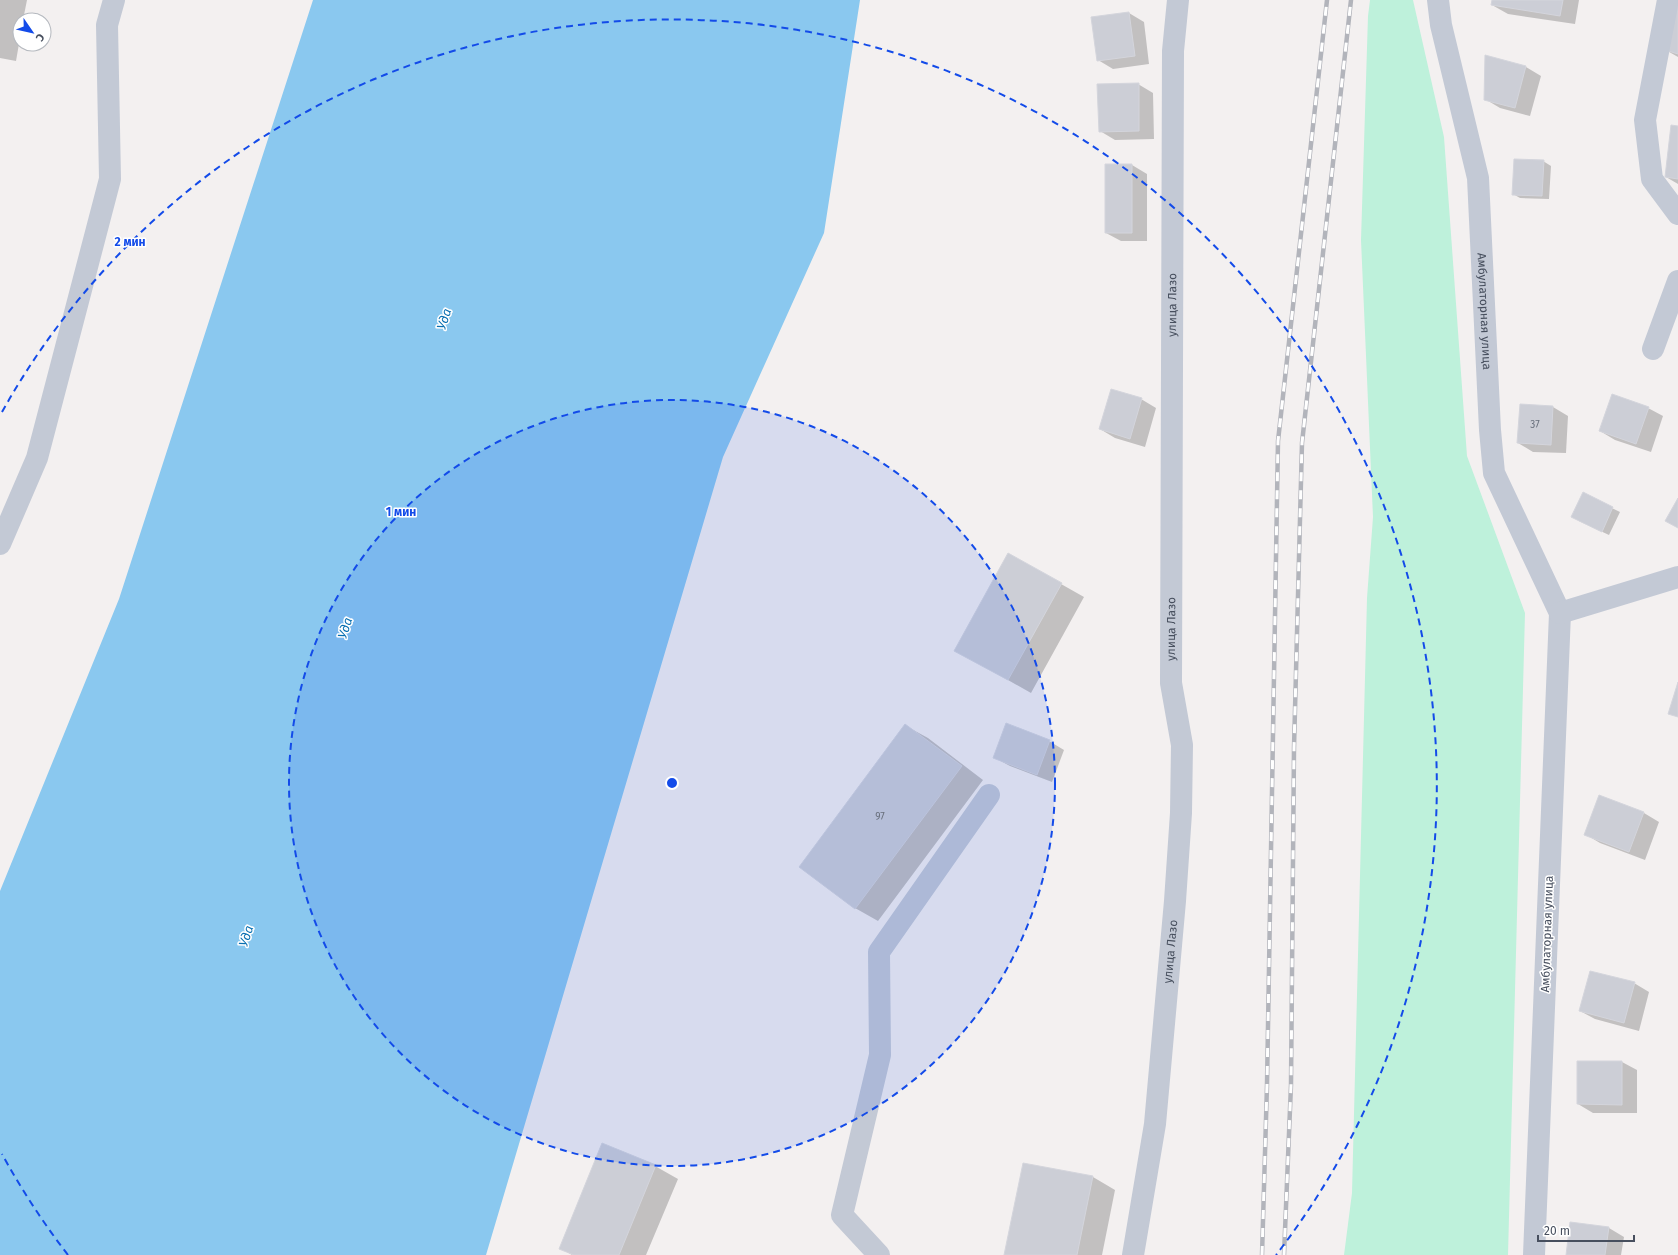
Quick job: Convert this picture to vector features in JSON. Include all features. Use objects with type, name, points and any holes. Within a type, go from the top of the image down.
[{"type":"street","points":[[0,544],[37,458],[110,179],[107,25],[114,0]]},
{"type":"street","name":"улица Лазо","points":[[1133,1255],[1155,1124],[1175,901],[1180,813],[1182,744],[1171,683],[1173,51],[1178,0]]},
{"type":"street","name":"Амбулаторная улица","points":[[1438,0],[1441,25],[1478,178],[1490,430],[1494,473],[1560,613],[1534,1255]]},
{"type":"street","points":[[1668,0],[1645,120],[1652,179],[1678,214]]},
{"type":"street","points":[[1652,349],[1678,281]]},
{"type":"street","points":[[1560,613],[1678,577]]},
{"type":"street","points":[[879,1255],[842,1215],[880,1055],[879,952],[989,795]]},
{"type":"green space","points":[[1370,0],[1413,0],[1444,137],[1467,456],[1525,613],[1508,1255],[1344,1255],[1352,1193],[1367,598],[1373,517],[1361,240],[1368,16]]},
{"type":"water","name":"Уда","points":[[313,0],[860,0],[824,233],[723,457],[486,1255],[0,1255],[0,891],[119,599]]},
{"type":"building","points":[[1492,0],[1563,0],[1560,16],[1491,5]]},
{"type":"building","points":[[1678,7],[1678,54],[1662,49]]},
{"type":"building","points":[[1129,12],[1135,56],[1097,61],[1091,17]]},
{"type":"building","points":[[1485,55],[1526,66],[1515,108],[1484,100]]},
{"type":"building","points":[[1139,83],[1139,131],[1099,132],[1097,84]]},
{"type":"building","points":[[1671,125],[1678,126],[1678,179],[1665,177]]},
{"type":"building","points":[[1514,159],[1544,160],[1542,196],[1512,195]]},
{"type":"building","points":[[1105,164],[1132,164],[1132,233],[1105,233]]},
{"type":"building","points":[[1111,389],[1142,398],[1130,439],[1099,429]]},
{"type":"building","points":[[1612,394],[1649,407],[1636,444],[1599,431]]},
{"type":"building","points":[[1520,404],[1553,406],[1551,445],[1517,443]]},
{"type":"building","points":[[1583,492],[1613,507],[1602,532],[1571,517]]},
{"type":"building","points":[[1678,498],[1678,528],[1665,521]]},
{"type":"building","points":[[1008,553],[1062,583],[1008,680],[954,651]]},
{"type":"building","points":[[1678,682],[1678,717],[1668,714]]},
{"type":"building","points":[[1006,723],[1050,740],[1037,775],[993,758]]},
{"type":"building","points":[[905,724],[962,766],[855,909],[799,867]]},
{"type":"building","points":[[1599,795],[1644,812],[1629,852],[1584,835]]},
{"type":"building","points":[[1590,971],[1635,982],[1624,1023],[1579,1011]]},
{"type":"building","points":[[1577,1061],[1622,1061],[1622,1105],[1577,1104]]},
{"type":"building","points":[[602,1143],[656,1165],[619,1255],[574,1255],[559,1249]]},
{"type":"building","points":[[1023,1163],[1093,1176],[1077,1255],[1004,1255]]},
{"type":"building","points":[[1570,1222],[1609,1227],[1605,1255],[1566,1255]]},
{"type":"railway","points":[[1262,1255],[1267,1085],[1278,441],[1327,0]]},
{"type":"railway","points":[[1284,1255],[1291,1085],[1294,748],[1302,443],[1351,0]]}]
